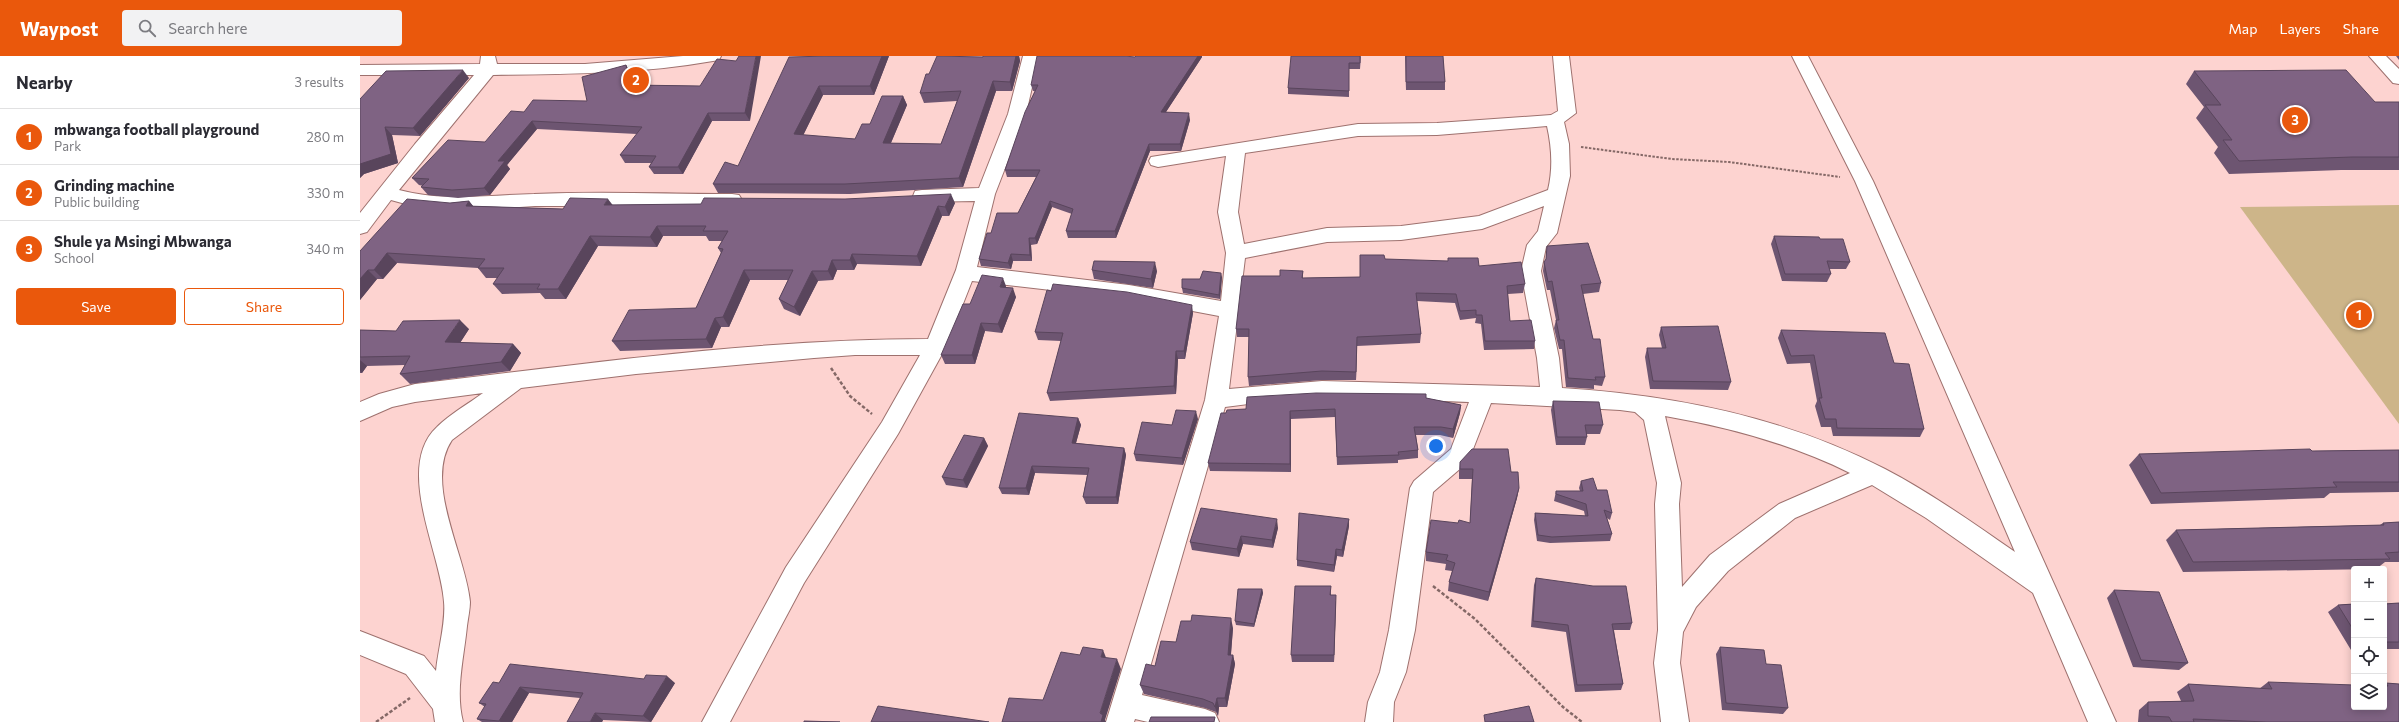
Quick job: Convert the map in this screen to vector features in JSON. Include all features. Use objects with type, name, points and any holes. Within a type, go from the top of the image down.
[{"type":"street","points":[[360,70],[488,62],[666,64],[713,56]]},
{"type":"street","points":[[716,722],[795,575],[890,428],[935,347],[966,270],[986,194],[1017,114],[1031,56]]},
{"type":"street","points":[[1158,161],[1358,130],[1437,129],[1555,120],[1567,113],[1561,56]]},
{"type":"street","points":[[1800,56],[1864,181],[2102,722]]},
{"type":"street","points":[[2377,56],[2399,79]]},
{"type":"street","points":[[360,227],[488,62]]},
{"type":"street","points":[[1552,397],[1548,358],[1531,271],[1537,245],[1546,233],[1557,194],[1560,176],[1560,144],[1555,120]]},
{"type":"street","points":[[1205,722],[1123,713],[1216,400],[1230,310],[1236,253],[1228,212],[1236,149]]},
{"type":"street","points":[[387,193],[420,202],[458,204],[535,200],[749,200]]},
{"type":"street","points":[[905,197],[986,194]]},
{"type":"street","points":[[1236,253],[1327,235],[1401,233],[1482,222],[1557,194]]},
{"type":"street","points":[[966,270],[975,275],[1129,292],[1230,310]]},
{"type":"street","points":[[360,412],[387,400],[414,394],[636,366],[855,347],[935,347]]},
{"type":"street","points":[[442,704],[457,602],[431,488],[431,462],[435,447],[444,434],[513,382]]},
{"type":"street","points":[[1216,400],[1298,390],[1379,389],[1552,397],[1641,404],[1736,424],[1818,449],[1872,474],[1975,538],[2043,586]]},
{"type":"street","points":[[1379,722],[1381,702],[1393,672],[1402,630],[1412,564],[1414,534],[1422,488],[1460,455],[1483,394]]},
{"type":"street","points":[[1641,404],[1654,416],[1669,483],[1670,631],[1667,664],[1675,722]]},
{"type":"street","points":[[1670,631],[1687,599],[1719,563],[1786,511],[1872,474]]},
{"type":"street","points":[[360,643],[374,647],[415,665],[442,704]]},
{"type":"path","points":[[1560,144],[1672,159],[1729,162],[1864,181]]},
{"type":"path","points":[[814,350],[841,381],[852,399],[890,428]]},
{"type":"path","points":[[1412,564],[1432,585],[1488,630],[1563,707],[1582,722]]},
{"type":"path","points":[[376,722],[403,702],[442,704]]},
{"type":"shaded area","points":[[2399,205],[2399,424],[2240,207]]},
{"type":"building","points":[[739,56],[756,56],[745,113],[708,113],[678,167],[649,167],[656,156],[620,155],[642,127],[532,121],[498,161],[505,161],[484,188],[452,190],[421,187],[429,179],[412,178],[448,140],[485,142],[511,111],[524,112],[533,100],[587,101],[582,77],[626,65],[631,85],[700,86],[717,59],[736,61]]},
{"type":"building","points":[[882,56],[870,86],[819,86],[794,134],[855,139],[862,124],[870,124],[882,96],[903,96],[883,143],[941,144],[961,91],[920,93],[926,74],[929,74],[937,56],[1016,56],[1010,82],[993,81],[959,178],[845,184],[713,184],[725,162],[738,166],[789,57]]},
{"type":"building","points":[[1037,56],[1198,56],[1161,112],[1189,113],[1180,144],[1149,144],[1115,231],[1066,231],[1073,209],[1050,201],[1035,238],[1029,238],[1030,255],[1011,254],[1008,263],[979,259],[987,233],[991,233],[997,213],[1018,213],[1040,170],[1005,170],[1025,112],[1038,85],[1031,85]]},
{"type":"building","points":[[1291,56],[1360,56],[1360,63],[1349,63],[1349,91],[1288,88]]},
{"type":"building","points":[[1406,56],[1443,56],[1445,82],[1406,82]]},
{"type":"building","points":[[463,70],[413,128],[385,127],[391,154],[360,164],[360,99],[386,71]]},
{"type":"building","points":[[2346,70],[2375,102],[2399,102],[2399,157],[2239,161],[2223,140],[2232,140],[2205,105],[2221,105],[2194,71]]},
{"type":"building","points":[[951,194],[945,207],[938,206],[917,256],[852,254],[850,260],[832,260],[828,271],[812,271],[794,307],[779,299],[793,270],[744,270],[723,317],[715,318],[706,339],[612,341],[629,310],[696,308],[723,249],[718,248],[728,231],[703,231],[706,226],[657,226],[650,237],[590,236],[558,289],[537,289],[540,284],[493,284],[504,268],[478,268],[485,259],[387,253],[374,270],[368,270],[360,279],[360,251],[407,199],[450,203],[469,201],[466,206],[563,209],[570,198],[608,199],[604,205],[701,204],[704,198],[845,199]]},
{"type":"building","points":[[1774,236],[1843,239],[1850,262],[1827,261],[1831,274],[1785,274]]},
{"type":"building","points":[[1588,243],[1601,283],[1581,285],[1593,339],[1600,339],[1605,377],[1595,377],[1596,380],[1568,378],[1564,340],[1560,340],[1556,320],[1559,320],[1552,281],[1548,282],[1544,262],[1546,259],[1547,246]]},
{"type":"building","points":[[1360,255],[1384,255],[1385,259],[1448,261],[1448,258],[1478,258],[1479,266],[1521,262],[1525,284],[1507,286],[1510,321],[1531,320],[1535,341],[1485,341],[1482,315],[1476,315],[1476,310],[1460,311],[1456,294],[1416,293],[1421,334],[1357,337],[1356,372],[1322,371],[1248,377],[1249,329],[1236,329],[1242,276],[1280,276],[1280,270],[1303,271],[1302,278],[1360,277]]},
{"type":"building","points":[[1094,261],[1155,262],[1151,279],[1092,270]]},
{"type":"building","points":[[1203,271],[1221,273],[1219,295],[1182,288],[1182,279],[1200,279]]},
{"type":"building","points":[[982,275],[1003,278],[1000,287],[1013,288],[998,324],[981,323],[972,355],[941,355],[963,304],[970,304]]},
{"type":"building","points":[[1053,284],[1127,292],[1192,305],[1184,351],[1176,351],[1174,386],[1047,393],[1063,333],[1035,332],[1047,290],[1051,291]]},
{"type":"building","points":[[460,320],[445,342],[513,344],[501,362],[400,374],[410,356],[360,357],[360,330],[396,331],[403,321]]},
{"type":"building","points":[[1718,326],[1731,382],[1653,381],[1647,348],[1666,348],[1661,327]]},
{"type":"building","points":[[1781,330],[1885,333],[1894,363],[1909,364],[1924,429],[1837,428],[1836,419],[1825,419],[1819,398],[1822,398],[1814,355],[1791,356]]},
{"type":"building","points":[[1316,393],[1426,394],[1426,398],[1461,405],[1453,429],[1441,427],[1414,427],[1418,450],[1398,452],[1399,455],[1337,457],[1335,409],[1290,411],[1290,464],[1208,463],[1221,413],[1226,413],[1227,410],[1246,409],[1247,397]]},
{"type":"building","points":[[1553,401],[1599,402],[1603,425],[1585,425],[1587,437],[1557,437]]},
{"type":"building","points":[[1176,410],[1196,411],[1182,458],[1134,454],[1142,422],[1172,425]]},
{"type":"building","points":[[1019,413],[1078,418],[1072,443],[1124,448],[1116,497],[1083,497],[1089,468],[1032,466],[1026,488],[999,488]]},
{"type":"building","points":[[964,435],[984,438],[963,480],[942,477]]},
{"type":"building","points":[[1472,449],[1508,449],[1511,472],[1518,472],[1519,488],[1489,592],[1449,582],[1455,563],[1446,560],[1448,555],[1426,552],[1431,520],[1458,523],[1459,520],[1470,523],[1473,469],[1460,469],[1460,462]]},
{"type":"building","points":[[2310,449],[2312,451],[2399,450],[2399,482],[2333,482],[2337,487],[2161,493],[2139,454]]},
{"type":"building","points":[[1593,478],[1597,490],[1607,490],[1612,513],[1604,510],[1612,534],[1552,537],[1538,535],[1535,513],[1588,516],[1586,504],[1556,494],[1556,491],[1583,491],[1581,481]]},
{"type":"building","points":[[1201,508],[1277,519],[1272,540],[1241,536],[1237,549],[1190,542]]},
{"type":"building","points":[[1299,513],[1349,519],[1342,550],[1336,549],[1334,565],[1297,560]]},
{"type":"building","points":[[2399,522],[2399,552],[2385,553],[2390,559],[2193,562],[2176,530],[2384,525],[2383,523]]},
{"type":"building","points":[[1536,578],[1593,586],[1626,586],[1632,623],[1612,624],[1623,684],[1577,685],[1568,625],[1533,621]]},
{"type":"building","points":[[1295,586],[1331,586],[1330,595],[1336,595],[1334,655],[1291,655]]},
{"type":"building","points":[[1238,589],[1262,589],[1254,624],[1235,621]]},
{"type":"building","points":[[2114,590],[2159,592],[2188,663],[2141,660]]},
{"type":"building","points":[[2399,603],[2399,642],[2387,642],[2387,604]]},
{"type":"building","points":[[2351,604],[2351,626],[2338,605]]},
{"type":"building","points":[[1192,615],[1231,618],[1228,655],[1233,655],[1225,698],[1217,698],[1215,707],[1213,703],[1203,699],[1140,685],[1146,664],[1155,666],[1161,641],[1176,642],[1181,621],[1191,621]]},
{"type":"building","points":[[1083,647],[1103,650],[1101,657],[1117,659],[1100,713],[1103,715],[1101,722],[1002,722],[1009,698],[1043,700],[1061,652],[1080,655]]},
{"type":"building","points":[[1720,647],[1764,650],[1766,664],[1781,665],[1788,708],[1726,703]]},
{"type":"building","points":[[510,664],[644,679],[646,675],[667,676],[643,716],[595,713],[590,722],[567,722],[583,693],[520,687],[499,721],[477,719],[486,704],[479,703],[493,682],[499,683]]},
{"type":"building","points":[[2268,682],[2351,685],[2351,710],[2387,710],[2387,683],[2399,684],[2399,722],[2267,722],[2193,719],[2194,722],[2172,722],[2169,717],[2148,716],[2148,702],[2194,701],[2188,684],[2272,689]]},
{"type":"building","points":[[878,706],[989,722],[871,722]]},
{"type":"building","points":[[1529,706],[1534,722],[1485,722],[1484,715]]},
{"type":"building","points":[[1151,717],[1215,717],[1214,722],[1149,722]]},
{"type":"building","points":[[804,721],[840,722],[804,722]]},
{"type":"place","name":"Grinding machine","points":[[636,80]]},
{"type":"place","name":"Shule ya Msingi Mbwanga","points":[[2295,120]]},
{"type":"place","name":"mbwanga football playground","points":[[2359,315]]}]
